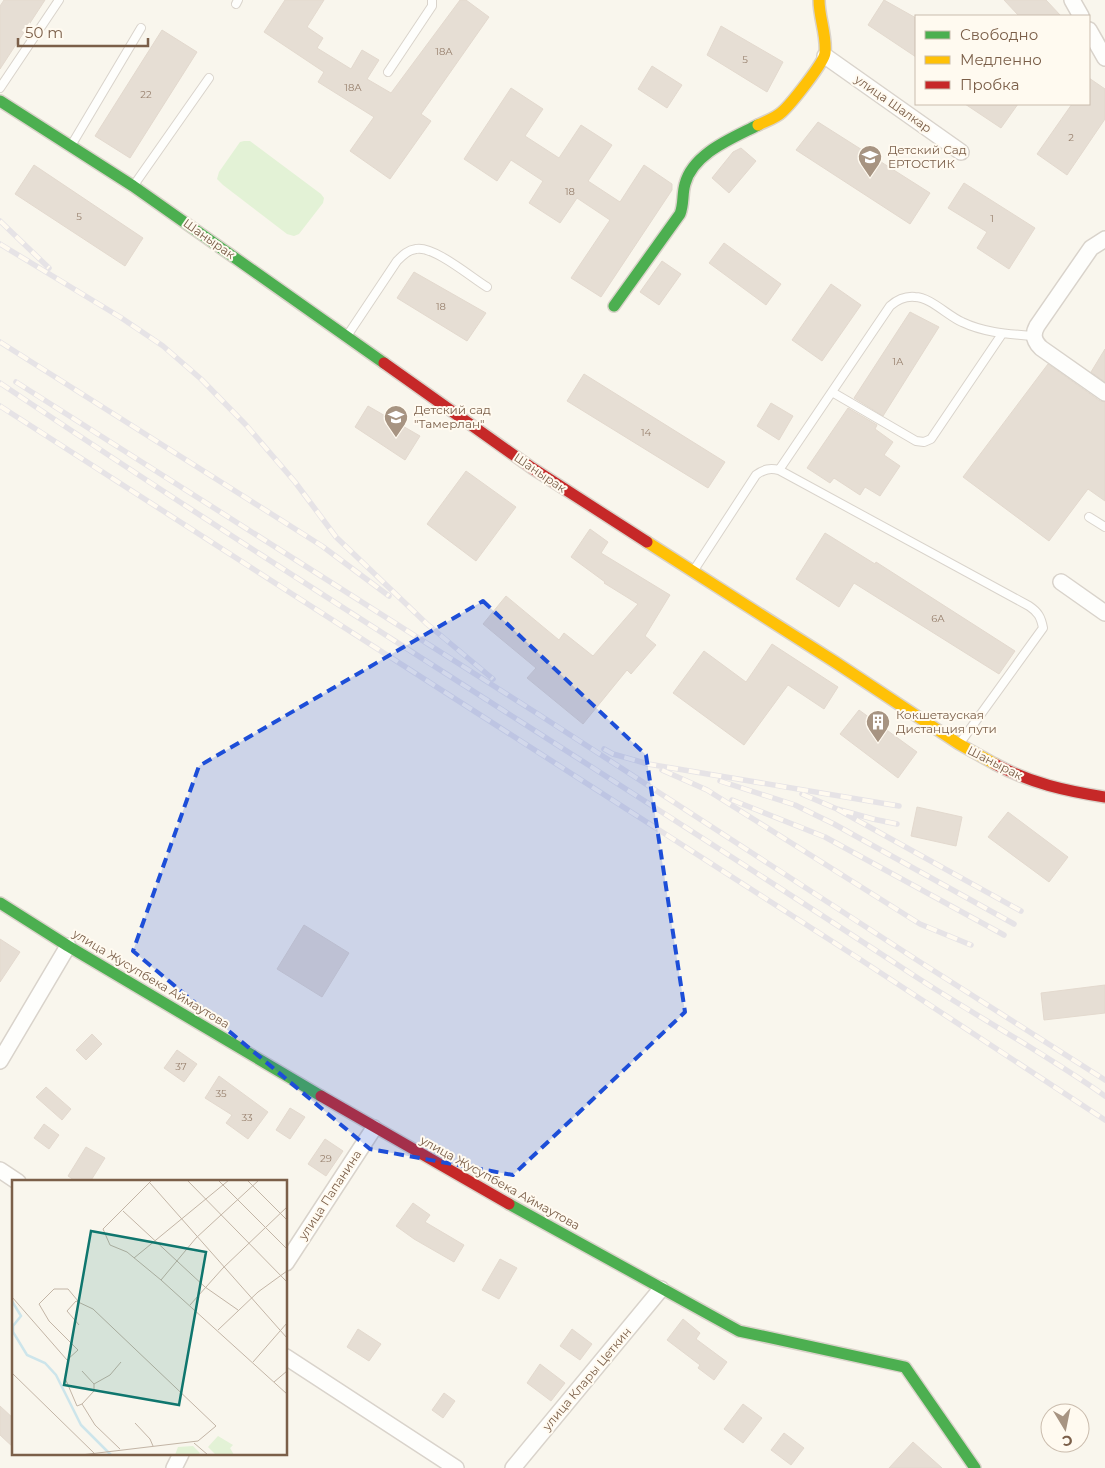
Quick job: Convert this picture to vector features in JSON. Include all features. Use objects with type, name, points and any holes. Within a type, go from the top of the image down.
[{"type":"street","points":[[614,306],[680,214],[683,207],[685,183],[694,167],[709,151],[781,113],[801,90],[825,56],[825,42],[818,13],[820,0]]},
{"type":"street","points":[[1072,0],[1080,15]]},
{"type":"street","points":[[1090,32],[1105,58]]},
{"type":"street","name":"улица Шалкар","points":[[825,56],[961,152]]},
{"type":"street","name":"Шанырак","points":[[0,101],[134,186],[532,468],[827,656],[959,744],[1004,769],[1038,783],[1065,792],[1105,797]]},
{"type":"street","points":[[1105,239],[1091,248],[1037,326],[1033,336],[1041,348],[1105,393]]},
{"type":"street","points":[[1061,582],[1105,612]]},
{"type":"street","name":"улица Жусупбека Аймаутова","points":[[0,903],[68,946],[374,1128],[738,1331],[905,1367],[975,1468]]},
{"type":"street","points":[[0,1061],[68,946]]},
{"type":"street","name":"улица Папанина","points":[[288,1260],[374,1128]]},
{"type":"street","points":[[0,1170],[15,1180]]},
{"type":"street","name":"улица Клары Цеткин","points":[[513,1468],[661,1289]]},
{"type":"street","points":[[288,1358],[456,1468]]},
{"type":"street","points":[[174,1468],[180,1456]]},
{"type":"lane","points":[[0,88],[59,0]]},
{"type":"lane","points":[[388,72],[432,6],[432,0]]},
{"type":"lane","points":[[71,146],[140,28]]},
{"type":"lane","points":[[134,186],[210,78]]},
{"type":"lane","points":[[346,337],[397,261],[412,250],[418,248],[429,250],[487,287]]},
{"type":"lane","points":[[779,470],[890,306],[898,300],[915,296],[923,298],[962,322],[986,331],[1033,336]]},
{"type":"lane","points":[[832,392],[916,441],[927,441],[931,439],[1002,334]]},
{"type":"lane","points":[[693,571],[756,475],[767,469],[779,470],[1036,611],[1041,619],[1043,628],[959,744]]},
{"type":"lane","points":[[1089,517],[1105,528]]},
{"type":"highlighted area","points":[[483,601],[646,755],[685,1012],[513,1175],[370,1149],[133,951],[199,766]]},
{"type":"green space","points":[[250,141],[324,198],[323,203],[299,234],[294,236],[287,234],[217,179],[219,172],[240,142]]},
{"type":"building","points":[[4,0],[45,0],[0,69],[0,6]]},
{"type":"building","points":[[285,0],[324,0],[307,27],[323,38],[317,48],[351,69],[362,50],[379,60],[367,79],[391,93],[460,0],[466,0],[489,17],[421,114],[431,121],[390,179],[350,151],[374,117],[318,82],[324,72],[264,32]]},
{"type":"building","points":[[884,0],[915,17],[915,56],[868,25]]},
{"type":"building","points":[[1004,0],[1046,0],[1060,15],[1018,15]]},
{"type":"building","points":[[721,26],[783,62],[767,92],[707,55]]},
{"type":"building","points":[[162,30],[197,52],[130,158],[95,136]]},
{"type":"building","points":[[652,66],[682,85],[667,108],[638,89]]},
{"type":"building","points":[[1090,79],[1105,89],[1105,119],[1067,175],[1037,154],[1071,105],[1090,105]]},
{"type":"building","points":[[511,88],[543,109],[525,136],[559,158],[581,125],[612,145],[588,181],[620,202],[644,165],[672,184],[672,190],[601,297],[571,278],[610,220],[577,198],[560,223],[529,203],[543,181],[511,160],[497,181],[464,159]]},
{"type":"building","points":[[966,105],[1017,105],[1001,128]]},
{"type":"building","points":[[818,122],[930,193],[910,224],[796,150]]},
{"type":"building","points":[[741,148],[756,161],[729,193],[712,178],[733,152]]},
{"type":"building","points":[[34,165],[143,238],[125,266],[15,194]]},
{"type":"building","points":[[964,183],[1035,228],[1009,269],[977,248],[987,232],[948,208]]},
{"type":"building","points":[[724,243],[781,284],[766,305],[709,263]]},
{"type":"building","points":[[662,261],[681,274],[659,305],[640,292]]},
{"type":"building","points":[[414,272],[486,313],[467,341],[397,298]]},
{"type":"building","points":[[831,284],[861,305],[822,361],[792,340]]},
{"type":"building","points":[[910,312],[939,327],[883,416],[854,398]]},
{"type":"building","points":[[1105,349],[1105,382],[1091,372]]},
{"type":"building","points":[[1048,364],[1100,401],[1105,402],[1105,501],[1088,489],[1049,541],[963,477]]},
{"type":"building","points":[[584,374],[725,462],[708,488],[567,401]]},
{"type":"building","points":[[771,403],[793,416],[779,440],[757,426]]},
{"type":"building","points":[[368,406],[420,436],[405,460],[355,427]]},
{"type":"building","points":[[848,408],[877,425],[875,429],[893,442],[884,455],[900,466],[880,496],[865,487],[860,495],[834,478],[830,483],[807,468]]},
{"type":"building","points":[[466,471],[516,507],[476,561],[427,524]]},
{"type":"building","points":[[590,529],[608,542],[601,553],[670,595],[645,636],[656,645],[631,674],[627,670],[583,724],[527,678],[536,668],[483,624],[506,596],[559,640],[564,633],[593,656],[638,604],[604,583],[571,557]]},
{"type":"building","points":[[825,533],[875,564],[876,562],[1015,651],[999,674],[854,583],[839,607],[796,579]]},
{"type":"building","points":[[772,644],[838,687],[824,709],[788,685],[744,745],[673,693],[704,651],[746,682]]},
{"type":"building","name":"Кокшетауская Дистанция пути","points":[[859,710],[917,752],[898,778],[840,734]]},
{"type":"building","points":[[917,807],[962,817],[956,846],[911,836]]},
{"type":"building","points":[[1008,812],[1068,857],[1049,882],[988,837]]},
{"type":"building","points":[[304,925],[349,953],[322,997],[277,969]]},
{"type":"building","points":[[0,939],[20,952],[0,982]]},
{"type":"building","points":[[1105,985],[1105,1013],[1044,1020],[1041,993]]},
{"type":"building","points":[[92,1034],[102,1044],[86,1060],[76,1050]]},
{"type":"building","points":[[177,1050],[197,1064],[184,1082],[164,1068]]},
{"type":"building","points":[[219,1076],[268,1112],[248,1139],[226,1123],[232,1115],[205,1098]]},
{"type":"building","points":[[46,1087],[71,1109],[62,1120],[36,1097]]},
{"type":"building","points":[[290,1108],[305,1117],[290,1139],[276,1130]]},
{"type":"building","points":[[44,1124],[59,1135],[49,1149],[34,1138]]},
{"type":"building","points":[[325,1139],[343,1151],[326,1176],[308,1164]]},
{"type":"building","points":[[86,1147],[105,1158],[91,1180],[74,1180],[68,1176]]},
{"type":"building","points":[[413,1203],[430,1215],[425,1222],[464,1245],[454,1262],[414,1239],[396,1226]]},
{"type":"building","points":[[500,1259],[517,1268],[499,1299],[482,1290]]},
{"type":"building","points":[[683,1319],[700,1333],[696,1339],[727,1362],[714,1380],[698,1368],[700,1365],[667,1340]]},
{"type":"building","points":[[358,1329],[381,1344],[369,1361],[347,1347]]},
{"type":"building","points":[[572,1329],[592,1344],[580,1360],[560,1346]]},
{"type":"building","points":[[540,1364],[565,1383],[551,1401],[527,1383]]},
{"type":"building","points":[[444,1393],[455,1401],[443,1418],[432,1410]]},
{"type":"building","points":[[743,1404],[762,1418],[743,1443],[724,1429]]},
{"type":"building","points":[[0,1406],[12,1417],[12,1446],[0,1435]]},
{"type":"building","points":[[784,1433],[804,1448],[791,1465],[771,1450]]},
{"type":"building","points":[[913,1442],[942,1468],[889,1468]]},
{"type":"railway","points":[[0,221],[49,268]]},
{"type":"railway","points":[[0,244],[120,317],[163,346],[201,379],[246,425],[295,482],[336,537],[427,624],[493,679]]},
{"type":"railway","points":[[0,342],[322,546],[389,596]]},
{"type":"railway","points":[[16,382],[538,714],[1105,1080]]},
{"type":"railway","points":[[0,383],[338,604],[929,985],[1105,1096]]},
{"type":"railway","points":[[0,406],[858,958],[1105,1120]]},
{"type":"railway","points":[[604,749],[613,754],[648,764],[899,806]]},
{"type":"railway","points":[[662,770],[707,790],[920,924],[971,945]]},
{"type":"railway","points":[[720,781],[795,805],[834,824],[1014,924]]},
{"type":"railway","points":[[802,794],[837,809],[897,824]]},
{"type":"railway","points":[[732,800],[825,837],[1004,935]]},
{"type":"railway","points":[[837,809],[1021,911]]},
{"type":"traffic: fast","points":[[0,101],[133,186],[384,363]]},
{"type":"traffic: fast","points":[[614,306],[680,214],[685,184],[689,173],[696,164],[705,155],[726,141],[758,125]]},
{"type":"traffic: fast","points":[[0,903],[68,946],[321,1096]]},
{"type":"traffic: fast","points":[[509,1204],[739,1331],[905,1367],[975,1468]]},
{"type":"traffic: slow","points":[[758,125],[777,116],[786,108],[806,84],[823,58],[825,40],[819,0]]},
{"type":"traffic: slow","points":[[647,542],[959,744],[995,764]]},
{"type":"traffic: jam","points":[[384,363],[532,468],[647,542]]},
{"type":"traffic: jam","points":[[995,764],[1008,771],[1048,785],[1105,797]]},
{"type":"traffic: jam","points":[[321,1096],[509,1204]]},
{"type":"place","name":"Детский Сад ЕРТОСТИК","points":[[870,178]]},
{"type":"place","name":"Детский сад \"Тамерлан\"","points":[[396,438]]},
{"type":"place","name":"Кокшетауская Дистанция пути","points":[[878,743]]}]
